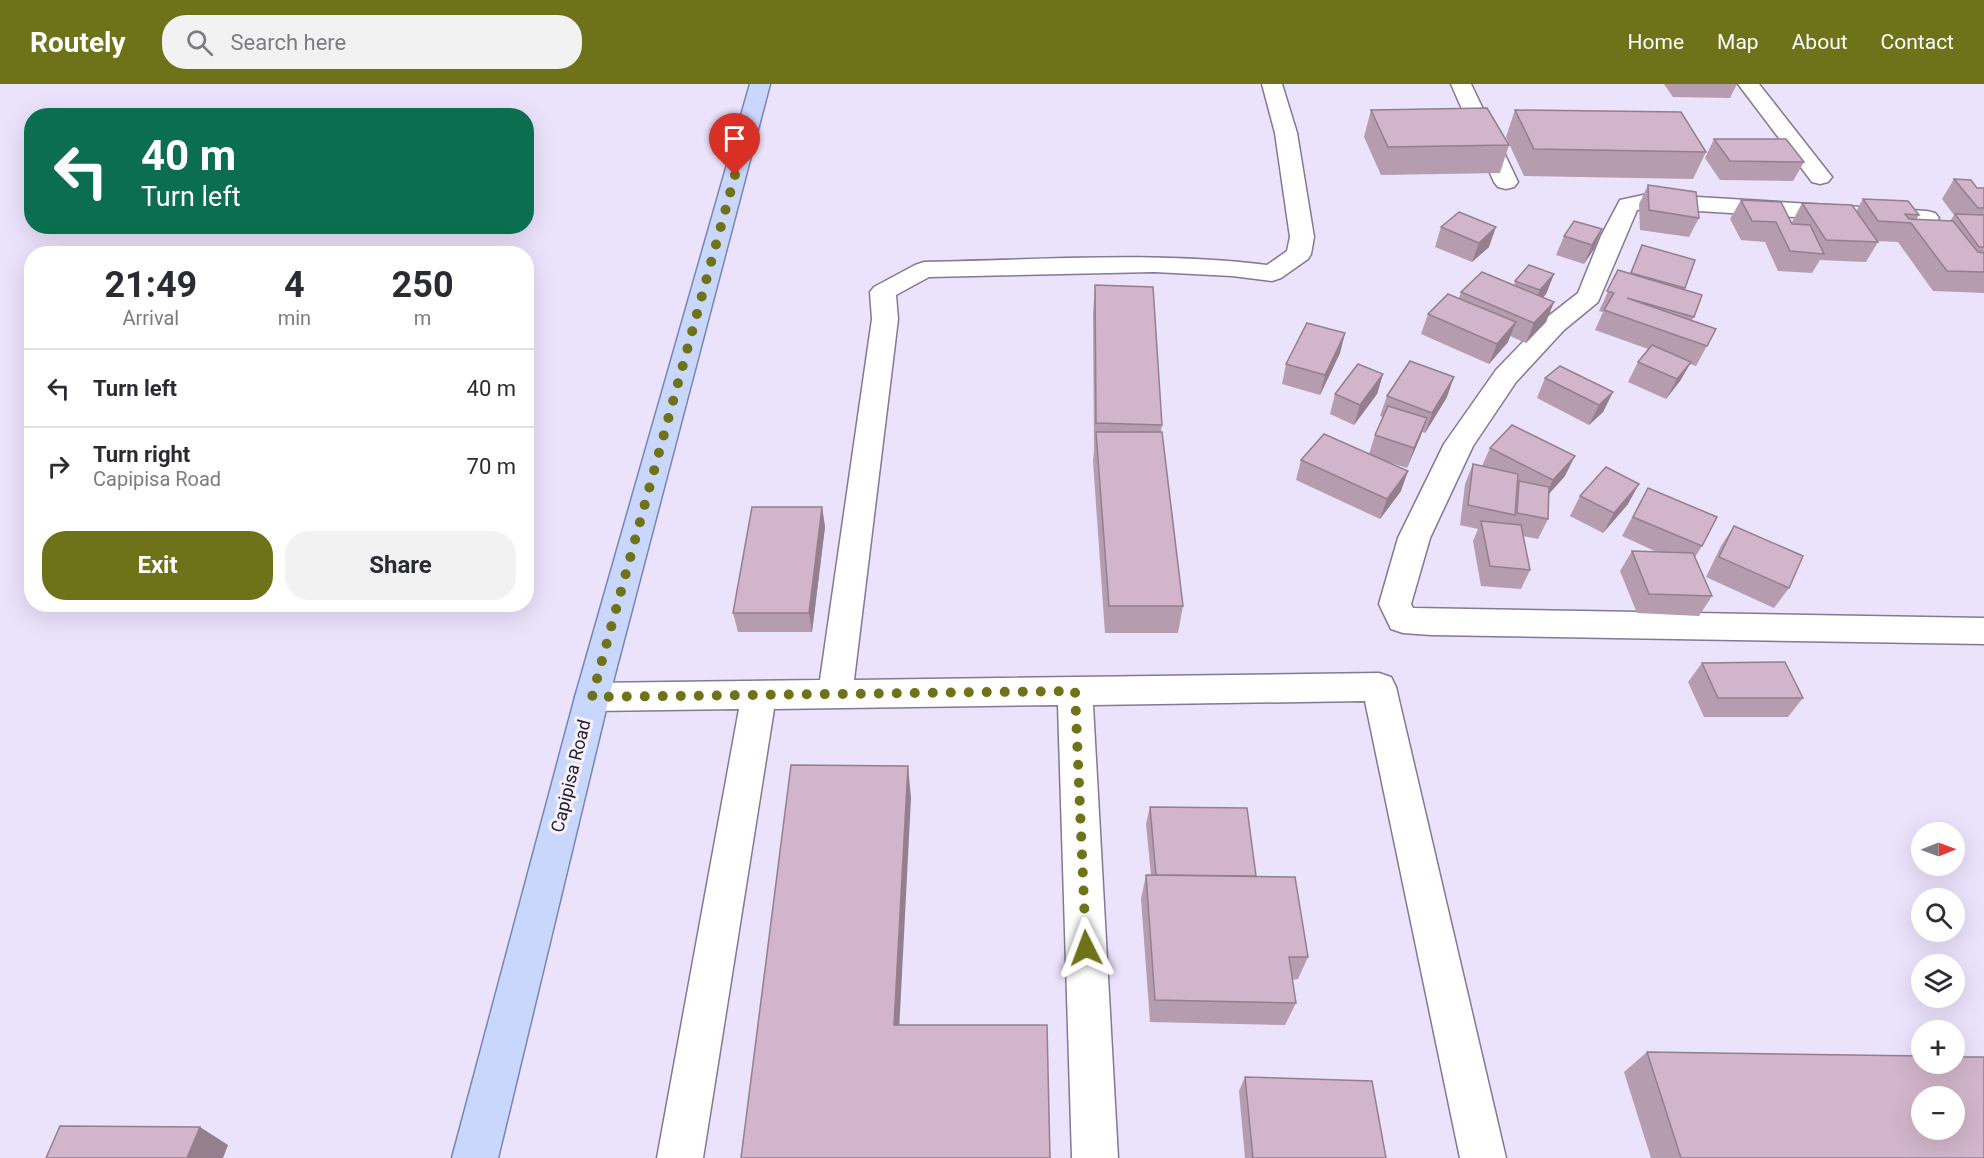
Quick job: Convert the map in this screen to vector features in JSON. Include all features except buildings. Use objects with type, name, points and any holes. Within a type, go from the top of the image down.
[{"type":"main road","name":"Capipisa Road","points":[[475,1158],[592,697],[760,84]]},
{"type":"street","points":[[835,694],[854,538],[885,320],[883,292],[924,270],[1154,265],[1232,268],[1272,273],[1299,254],[1302,237],[1286,133],[1272,84]]},
{"type":"street","points":[[1461,84],[1506,182]]},
{"type":"street","points":[[1748,84],[1820,177]]},
{"type":"street","points":[[1927,218],[1648,201],[1628,206],[1613,236],[1589,297],[1555,324],[1506,376],[1459,444],[1414,538],[1395,604],[1403,620],[1431,622],[1984,631]]},
{"type":"street","points":[[592,697],[1379,687],[1483,1158]]},
{"type":"street","points":[[1075,691],[1095,1158]]},
{"type":"street","points":[[680,1158],[759,695]]},
{"type":"route","points":[[735,175],[592,697],[1075,691],[1086,948]]}]
